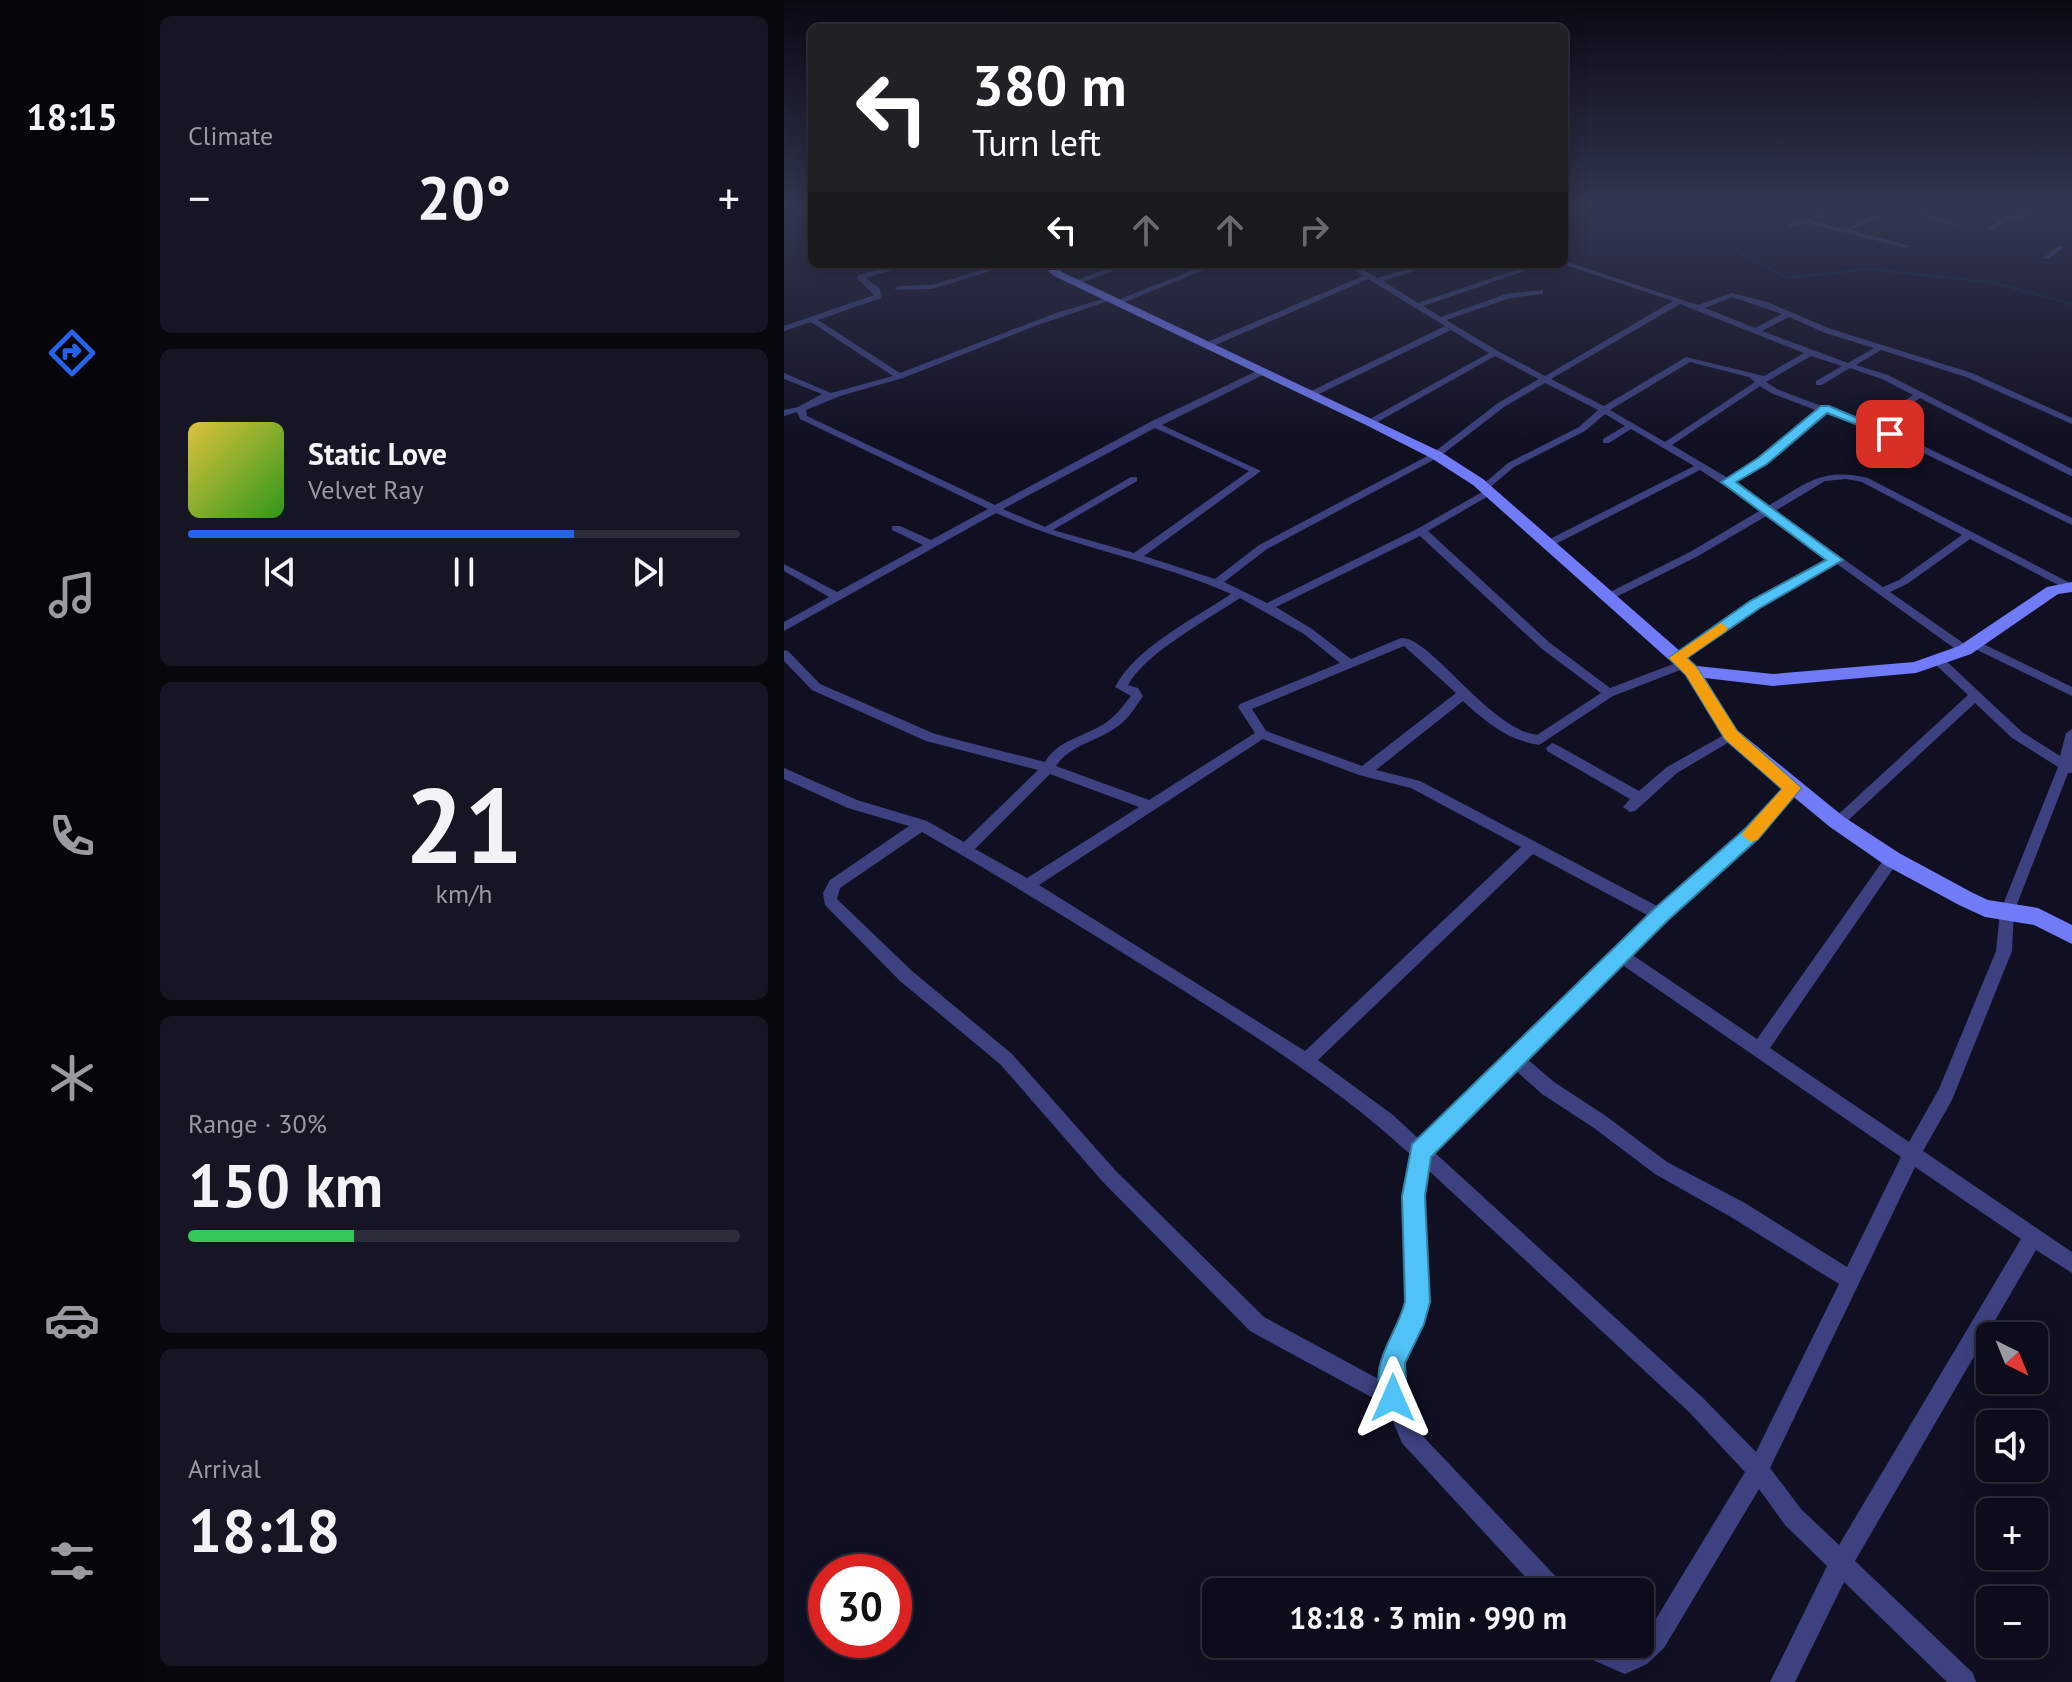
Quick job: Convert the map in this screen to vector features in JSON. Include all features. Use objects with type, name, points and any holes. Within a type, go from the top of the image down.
[{"type":"street","points":[[784,329],[878,296],[873,287]]},
{"type":"street","points":[[898,288],[915,287]]},
{"type":"street","points":[[1088,287],[1436,455],[1486,490],[1684,665],[1731,735],[1837,822],[1892,859],[1966,899],[2007,912],[2038,917],[2072,935]]},
{"type":"street","points":[[784,413],[857,386],[899,376],[1037,321],[1150,287]]},
{"type":"street","points":[[1208,345],[1349,287]]},
{"type":"street","points":[[1388,287],[1495,353],[1632,425],[1728,482],[1836,560],[1970,647],[2072,692]]},
{"type":"street","points":[[1418,305],[1471,287]]},
{"type":"street","points":[[1638,287],[1700,307],[1920,394],[2072,473]]},
{"type":"street","points":[[1442,319],[1509,296],[1540,292]]},
{"type":"street","points":[[1700,307],[1732,295],[1828,331],[1969,375],[2072,421]]},
{"type":"street","points":[[1216,583],[1263,547],[1436,455],[1477,421],[1679,301]]},
{"type":"street","points":[[1755,331],[1789,314]]},
{"type":"street","points":[[811,319],[899,376]]},
{"type":"street","points":[[1312,394],[1452,326]]},
{"type":"street","points":[[1817,336],[1828,331]]},
{"type":"street","points":[[1795,346],[1806,341]]},
{"type":"street","points":[[1819,383],[1881,347]]},
{"type":"street","points":[[1371,422],[1495,353]]},
{"type":"street","points":[[1666,445],[1759,379],[1810,353]]},
{"type":"street","points":[[1265,608],[1421,531],[1486,490],[1511,465],[1582,429],[1604,410],[1689,359],[1759,379],[1774,391]]},
{"type":"street","points":[[784,627],[995,507],[1153,424],[1264,371]]},
{"type":"street","points":[[784,376],[827,393],[823,399]]},
{"type":"street","points":[[1750,388],[1774,391],[1872,426],[2072,522]]},
{"type":"street","points":[[1872,426],[1920,394]]},
{"type":"street","points":[[801,409],[803,417],[1046,530],[1216,583],[1321,639],[1348,663]]},
{"type":"street","points":[[1728,482],[1763,461],[1825,409]]},
{"type":"street","points":[[1134,558],[1256,471],[1153,424]]},
{"type":"street","points":[[1606,441],[1632,425]]},
{"type":"street","points":[[1546,545],[1701,466]]},
{"type":"street","points":[[1608,597],[1694,554],[1823,478],[1858,477],[2070,586]]},
{"type":"street","points":[[1046,530],[1134,479]]},
{"type":"street","points":[[896,528],[930,544]]},
{"type":"street","points":[[1421,531],[1546,646],[1609,693]]},
{"type":"street","points":[[1882,591],[1903,582],[1970,534]]},
{"type":"street","points":[[1660,915],[1415,784],[1364,772],[1262,734],[1244,709],[1245,705],[1405,641],[1462,695],[1499,723],[1531,741],[1539,740],[1609,693],[1684,665],[1755,605],[1836,560]]},
{"type":"street","points":[[784,567],[837,597]]},
{"type":"street","points":[[1684,665],[1773,680],[1916,667],[1970,647],[2053,590],[2070,586]]},
{"type":"street","points":[[965,850],[1048,768],[1052,758],[1119,718],[1137,696],[1134,691],[1121,687],[1122,680],[1143,660],[1238,594]]},
{"type":"street","points":[[784,654],[816,687],[931,738],[1048,768],[1149,805]]},
{"type":"street","points":[[1939,661],[2017,735],[2069,767]]},
{"type":"street","points":[[1364,772],[1462,695]]},
{"type":"street","points":[[1837,822],[1976,695]]},
{"type":"street","points":[[1654,1642],[1758,1470],[1912,1154],[1946,1094],[2004,951],[2007,912],[2069,767],[2072,733]]},
{"type":"street","points":[[1027,885],[1262,734]]},
{"type":"street","points":[[1552,748],[1635,802],[1672,770],[1731,735]]},
{"type":"street","points":[[784,773],[853,804],[922,825],[1027,885],[1306,1061],[1387,1121],[1696,1405],[1758,1470],[1793,1517],[1964,1682]]},
{"type":"street","points":[[1542,1578],[1409,1436],[1393,1398],[1391,1363],[1400,1340],[1412,1324],[1417,1302],[1414,1196],[1420,1152],[1660,915],[1753,833],[1793,788]]},
{"type":"street","points":[[922,825],[835,884],[830,901],[906,976],[1006,1059],[1109,1176],[1257,1324],[1393,1398]]},
{"type":"street","points":[[1306,1061],[1532,846]]},
{"type":"street","points":[[1759,1050],[1892,859]]},
{"type":"street","points":[[1620,955],[2033,1237],[2071,1259]]},
{"type":"street","points":[[1515,1059],[1548,1088],[1661,1168],[1738,1210],[1850,1280]]},
{"type":"street","points":[[1782,1682],[1841,1563],[2033,1237]]},
{"type":"street","points":[[1615,1658],[1625,1662],[1634,1658]]},
{"type":"waterway","points":[[2010,287],[2072,304]]},
{"type":"slow traffic","points":[[1721,628],[1677,658],[1692,671],[1731,735],[1793,788],[1751,835]]},
{"type":"route","points":[[1393,1398],[1391,1363],[1400,1340],[1412,1324],[1417,1302],[1414,1196],[1420,1152],[1660,915],[1753,833],[1793,788],[1731,735],[1692,671],[1677,658],[1755,605],[1836,560],[1728,482],[1763,461],[1825,409],[1890,434]]}]
